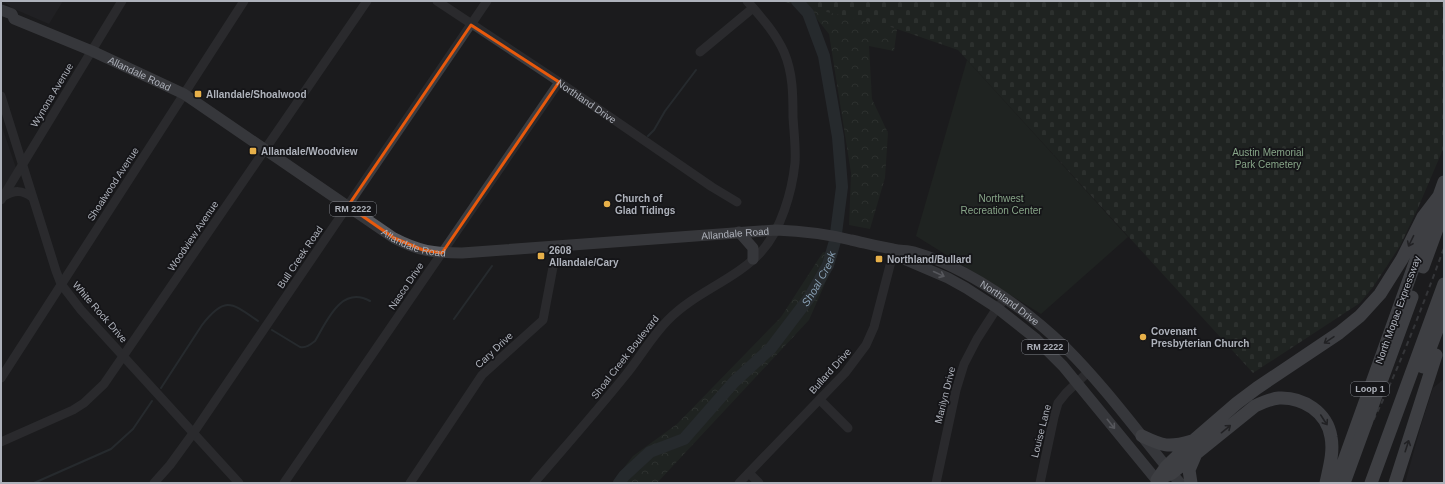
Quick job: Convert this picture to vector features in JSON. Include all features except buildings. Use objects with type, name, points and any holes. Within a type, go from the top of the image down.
[{"type":"highway","name":"North Mopac Expressway","points":[[1336,483],[1408,296],[1444,182]]},
{"type":"highway","points":[[1173,474],[1193,440],[1257,388],[1339,333],[1360,316],[1380,294],[1402,259],[1423,217],[1439,196]]},
{"type":"highway","points":[[1344,483],[1408,296],[1444,210]]},
{"type":"highway","points":[[1371,483],[1444,284]]},
{"type":"highway","points":[[1380,483],[1444,312]]},
{"type":"highway","points":[[1396,483],[1436,355],[1444,316]]},
{"type":"highway","points":[[1158,482],[1173,474],[1255,406],[1266,400],[1278,398],[1302,401],[1311,406],[1320,414],[1326,423],[1331,436],[1332,447],[1326,483]]},
{"type":"highway","points":[[1142,436],[1166,446],[1181,444],[1193,440]]},
{"type":"highway","points":[[1191,483],[1190,470],[1196,454]]},
{"type":"main road","name":"Allandale Road","points":[[1,10],[12,14],[14,19]]},
{"type":"main road","name":"Allandale Road","points":[[1,18],[10,21],[14,19],[92,51],[184,94],[394,238],[423,250],[442,253],[462,253],[776,230]]},
{"type":"main road","name":"Northland Drive","points":[[776,230],[814,233],[850,239],[894,250],[913,251],[961,271],[1005,299],[1048,331],[1067,349],[1173,474]]},
{"type":"main road","points":[[739,232],[753,248],[753,259]]},
{"type":"main road","name":"Northland Drive","points":[[894,250],[906,260],[948,278],[997,308],[1035,338],[1077,382],[1158,482]]},
{"type":"street","name":"Wynona Avenue","points":[[2,198],[122,1]]},
{"type":"street","name":"Shoalwood Avenue","points":[[1,378],[244,1]]},
{"type":"street","name":"Woodview Avenue","points":[[1,442],[73,410],[84,403],[104,384],[124,357],[367,1]]},
{"type":"street","name":"Northland Drive","points":[[437,1],[712,187],[737,202]]},
{"type":"street","name":"Bull Creek Road","points":[[154,483],[170,465],[194,432],[487,1]]},
{"type":"street","points":[[700,52],[750,4]]},
{"type":"street","name":"Shoal Creek Boulevard","points":[[534,483],[625,376],[657,332],[668,320],[681,308],[743,268],[769,242],[776,230],[790,189],[795,162],[793,90],[784,52],[771,29],[750,4]]},
{"type":"street","name":"Nasco Drive","points":[[284,483],[558,82]]},
{"type":"street","name":"White Rock Drive","points":[[1,96],[61,284],[81,310],[239,483]]},
{"type":"street","points":[[2,198],[16,191],[24,192],[32,197]]},
{"type":"street","name":"Cary Drive","points":[[410,483],[482,375],[543,320],[557,246]]},
{"type":"street","name":"Bullard Drive","points":[[739,483],[845,373],[866,345],[874,327],[894,250]]},
{"type":"street","name":"Marilyn Drive","points":[[936,483],[956,390],[964,364],[977,339],[997,308],[1005,299]]},
{"type":"street","name":"Louise Lane","points":[[1040,483],[1058,404],[1066,392],[1088,372]]},
{"type":"street","points":[[820,400],[848,428]]},
{"type":"street","points":[[749,473],[759,483]]},
{"type":"highlighted area","points":[[471,25],[559,82],[442,253],[423,250],[394,238],[348,206]]},
{"type":"shaded area","points":[[3,1],[63,1],[49,24],[12,8]]},
{"type":"shaded area","points":[[1,124],[16,168],[1,192]]},
{"type":"shaded area","points":[[1444,379],[1444,483],[1405,483],[1433,388]]},
{"type":"green space","name":"Austin Memorial Park Cemetery","points":[[780,1],[1444,1],[1444,147],[1400,246],[1373,287],[1360,303],[1253,373],[958,50],[891,27]]},
{"type":"green space","points":[[802,1],[901,1],[894,51],[869,46],[872,99],[888,133],[885,178],[870,229],[849,225],[851,173],[829,34]]},
{"type":"green space","name":"Northwest Recreation Center","points":[[967,60],[1128,237],[1041,314],[916,236]]},
{"type":"green space","points":[[823,252],[838,254],[809,320],[657,483],[612,483],[633,456],[677,424],[781,317]]},
{"type":"waterway","name":"Shoal Creek","points":[[619,483],[624,476],[650,452],[684,439],[734,382],[771,348],[809,298],[828,265],[835,241],[842,187],[838,137],[824,56],[808,13],[797,1]]},
{"type":"waterway","points":[[648,136],[654,130],[665,111],[696,70]]},
{"type":"waterway","points":[[454,319],[492,266]]},
{"type":"waterway","points":[[272,330],[300,347],[306,347],[315,341],[330,315],[343,301],[360,297],[370,301]]},
{"type":"waterway","points":[[161,388],[202,325],[217,309],[223,306],[235,306],[258,321]]},
{"type":"waterway","points":[[34,483],[111,449],[133,429],[152,401]]},
{"type":"railway","points":[[1339,483],[1370,426],[1397,368],[1444,248]]},
{"type":"place","name":"Allandale/Shoalwood","points":[[198,94]]},
{"type":"place","name":"Allandale/Woodview","points":[[253,151]]},
{"type":"place","name":"Church of Glad Tidings","points":[[607,204]]},
{"type":"place","name":"2608 Allandale/Cary","points":[[541,256]]},
{"type":"place","name":"Northland/Bullard","points":[[879,259]]},
{"type":"place","name":"Covenant Presbyterian Church","points":[[1143,337]]}]
